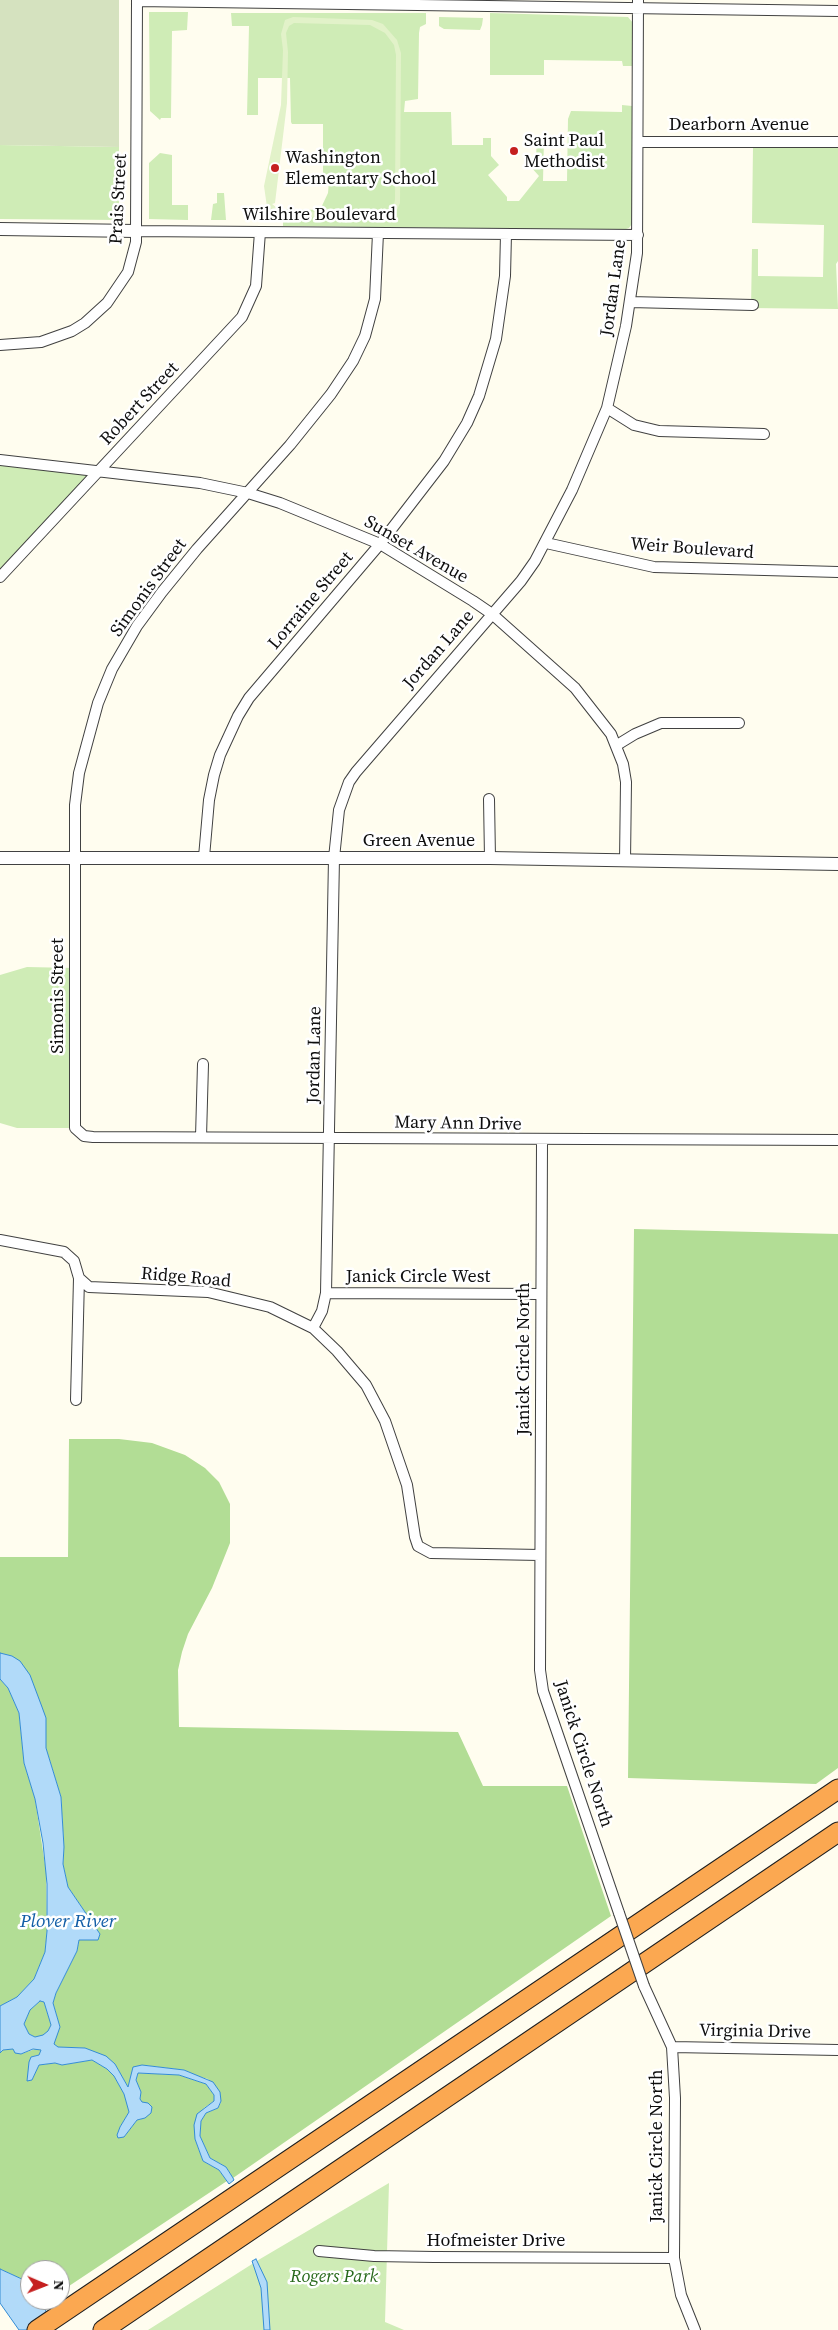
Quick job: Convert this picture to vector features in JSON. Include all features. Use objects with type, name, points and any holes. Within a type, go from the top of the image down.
[{"type":"highway","points":[[37,2330],[838,1789]]},
{"type":"highway","points":[[103,2330],[838,1832]]},
{"type":"street","points":[[137,1],[638,4],[838,11]]},
{"type":"street","name":"Prais Street","points":[[0,345],[23,345],[57,338],[85,323],[114,294],[128,272],[136,242],[137,1]]},
{"type":"street","name":"Jordan Lane","points":[[313,1328],[322,1311],[326,1292],[334,858],[338,810],[349,782],[521,581],[546,543],[592,447],[607,408],[630,302],[638,235],[638,4]]},
{"type":"street","name":"Dearborn Avenue","points":[[639,142],[838,142]]},
{"type":"street","name":"Wilshire Boulevard","points":[[0,228],[638,235]]},
{"type":"street","name":"Robert Street","points":[[0,577],[242,317],[256,286],[260,232]]},
{"type":"street","name":"Simonis Street","points":[[78,1133],[74,1128],[75,805],[80,773],[96,711],[112,669],[137,626],[197,549],[248,493],[331,394],[353,361],[365,336],[375,299],[378,233]]},
{"type":"street","name":"Lorraine Street","points":[[204,857],[209,800],[214,775],[220,755],[238,716],[249,698],[380,544],[452,450],[467,423],[479,396],[493,348],[501,310],[506,234]]},
{"type":"street","points":[[630,302],[753,305]]},
{"type":"street","points":[[607,408],[634,425],[659,432],[764,434]]},
{"type":"street","name":"Sunset Avenue","points":[[0,460],[200,483],[248,493],[280,503],[380,544],[492,614],[575,688],[605,724],[617,745],[623,764],[627,797],[625,861]]},
{"type":"street","name":"Weir Boulevard","points":[[546,543],[654,567],[838,572]]},
{"type":"street","points":[[617,745],[641,730],[661,722],[739,723]]},
{"type":"street","points":[[490,799],[490,858]]},
{"type":"street","name":"Green Avenue","points":[[2,858],[490,858],[838,864]]},
{"type":"street","points":[[201,1137],[203,1064]]},
{"type":"street","name":"Mary Ann Drive","points":[[78,1133],[93,1137],[838,1140]]},
{"type":"street","name":"Janick Circle North","points":[[542,1140],[539,1649],[543,1692],[644,1986],[672,2047],[675,2098],[674,2258],[681,2295],[695,2330]]},
{"type":"street","points":[[0,1240],[64,1252],[74,1261],[79,1278],[76,1400]]},
{"type":"street","name":"Ridge Road","points":[[79,1278],[89,1287],[208,1292],[270,1307],[313,1328],[337,1351],[366,1385],[385,1421],[407,1486],[418,1546],[430,1553],[540,1555]]},
{"type":"street","name":"Janick Circle West","points":[[326,1292],[540,1294]]},
{"type":"street","name":"Virginia Drive","points":[[672,2047],[838,2050]]},
{"type":"street","name":"Hofmeister Drive","points":[[319,2251],[374,2256],[674,2258]]},
{"type":"green space","points":[[0,0],[119,0],[119,147],[0,145]]},
{"type":"green space","points":[[149,12],[188,12],[187,30],[172,31],[171,118],[161,118],[160,120],[150,111]]},
{"type":"green space","points":[[231,13],[426,13],[426,24],[420,27],[419,33],[418,99],[405,101],[404,112],[451,112],[452,145],[483,145],[483,138],[491,138],[491,156],[499,165],[488,175],[507,197],[507,201],[519,201],[539,176],[530,166],[536,158],[537,138],[544,138],[543,181],[567,181],[568,119],[571,111],[622,112],[622,105],[632,106],[634,221],[629,228],[623,230],[283,226],[283,209],[320,210],[328,193],[329,181],[323,175],[323,124],[292,124],[290,78],[258,78],[258,115],[247,115],[249,26],[232,26]]},
{"type":"green space","points":[[490,13],[628,17],[633,23],[635,66],[623,66],[622,61],[544,60],[544,75],[490,75]]},
{"type":"green space","points":[[293,17],[372,20],[383,24],[397,40],[401,53],[400,203],[396,212],[390,217],[280,217],[272,213],[267,207],[264,186],[281,105],[283,50],[281,34],[285,20]],"holes":[[[294,23],[370,25],[385,33],[394,45],[396,55],[394,206],[389,211],[383,213],[281,211],[272,204],[275,203],[287,103],[288,52],[286,33],[289,26]]]},
{"type":"green space","points":[[439,17],[483,18],[480,30],[444,29],[439,26]]},
{"type":"green space","points":[[0,145],[119,147],[119,220],[0,219]]},
{"type":"green space","points":[[753,147],[838,148],[838,261],[836,264],[838,309],[751,308],[752,249],[758,249],[758,276],[823,277],[824,225],[752,223]]},
{"type":"green space","points":[[160,153],[172,155],[172,205],[188,205],[188,220],[149,219],[149,163]]},
{"type":"green space","points":[[217,193],[224,193],[226,220],[211,220],[213,204],[217,203]]},
{"type":"green space","points":[[0,460],[100,470],[0,577]]},
{"type":"green space","points":[[27,967],[74,968],[75,1128],[17,1128],[0,1123],[0,975]]},
{"type":"green space","points":[[634,1229],[838,1234],[838,1768],[816,1784],[628,1778]]},
{"type":"green space","points":[[69,1439],[119,1439],[152,1443],[185,1455],[205,1468],[219,1482],[230,1504],[230,1543],[212,1588],[188,1634],[182,1652],[178,1670],[179,1727],[458,1732],[483,1786],[567,1786],[611,1916],[233,2178],[226,2167],[210,2158],[200,2136],[201,2121],[206,2113],[218,2108],[221,2102],[208,2079],[184,2070],[142,2065],[133,2068],[128,2087],[115,2064],[85,2048],[58,2047],[53,2044],[60,2027],[53,2003],[56,1993],[77,1951],[79,1940],[90,1940],[100,1934],[68,1887],[63,1864],[64,1847],[61,1797],[46,1748],[46,1718],[12,1656],[0,1653],[0,1557],[68,1557]]},
{"type":"green space","points":[[0,1679],[8,1688],[19,1713],[24,1763],[35,1799],[46,1871],[47,1931],[45,1952],[34,1979],[17,1997],[0,2006]]},
{"type":"green space","points":[[40,2001],[44,2002],[51,2025],[43,2036],[35,2037],[29,2034],[24,2024],[30,2010]]},
{"type":"green space","points":[[38,2048],[41,2050],[39,2055],[31,2057],[32,2080],[39,2065],[55,2063],[62,2065],[92,2060],[107,2069],[114,2076],[128,2106],[129,2112],[120,2127],[124,2137],[137,2120],[145,2118],[140,2099],[141,2092],[136,2080],[138,2073],[179,2075],[206,2084],[214,2095],[214,2101],[204,2108],[195,2139],[203,2161],[219,2170],[227,2181],[70,2285],[70,2260],[20,2260],[20,2278],[0,2269],[0,2053],[3,2050],[13,2049],[21,2054]]},
{"type":"green space","name":"Rogers Park","points":[[389,2183],[385,2322],[404,2330],[148,2330],[260,2259]]},
{"type":"water","name":"Plover River","points":[[0,1653],[12,1656],[20,1661],[30,1675],[46,1718],[46,1748],[61,1797],[64,1847],[63,1864],[68,1887],[100,1934],[98,1940],[79,1940],[77,1951],[56,1993],[53,2003],[60,2027],[54,2044],[58,2047],[85,2048],[106,2056],[115,2064],[128,2087],[133,2067],[142,2065],[184,2070],[213,2082],[220,2092],[221,2101],[218,2108],[206,2113],[201,2121],[200,2136],[210,2158],[226,2167],[233,2178],[234,2180],[229,2184],[219,2170],[203,2161],[195,2139],[194,2125],[197,2114],[214,2101],[214,2095],[206,2084],[179,2075],[138,2073],[136,2080],[141,2092],[140,2099],[152,2107],[151,2113],[145,2118],[137,2120],[124,2137],[118,2138],[117,2135],[120,2127],[129,2112],[124,2094],[114,2076],[107,2069],[92,2060],[62,2065],[55,2063],[39,2065],[32,2080],[27,2081],[31,2057],[39,2055],[41,2050],[33,2049],[21,2054],[15,2053],[13,2049],[3,2050],[0,2053],[0,2006],[17,1997],[34,1979],[45,1952],[47,1884],[43,1843],[35,1799],[24,1763],[19,1713],[8,1688],[0,1679]],"holes":[[[40,2001],[44,2002],[51,2025],[43,2035],[35,2037],[29,2034],[24,2024],[30,2010]]]},
{"type":"water","points":[[256,2259],[267,2282],[270,2330],[264,2330],[261,2288],[252,2261]]},
{"type":"water","points":[[0,2269],[20,2278],[20,2310],[45,2310],[56,2330],[19,2330],[0,2303]]},
{"type":"place","name":"Saint Paul Methodist","points":[[514,151]]},
{"type":"place","name":"Washington Elementary School","points":[[275,168]]}]
